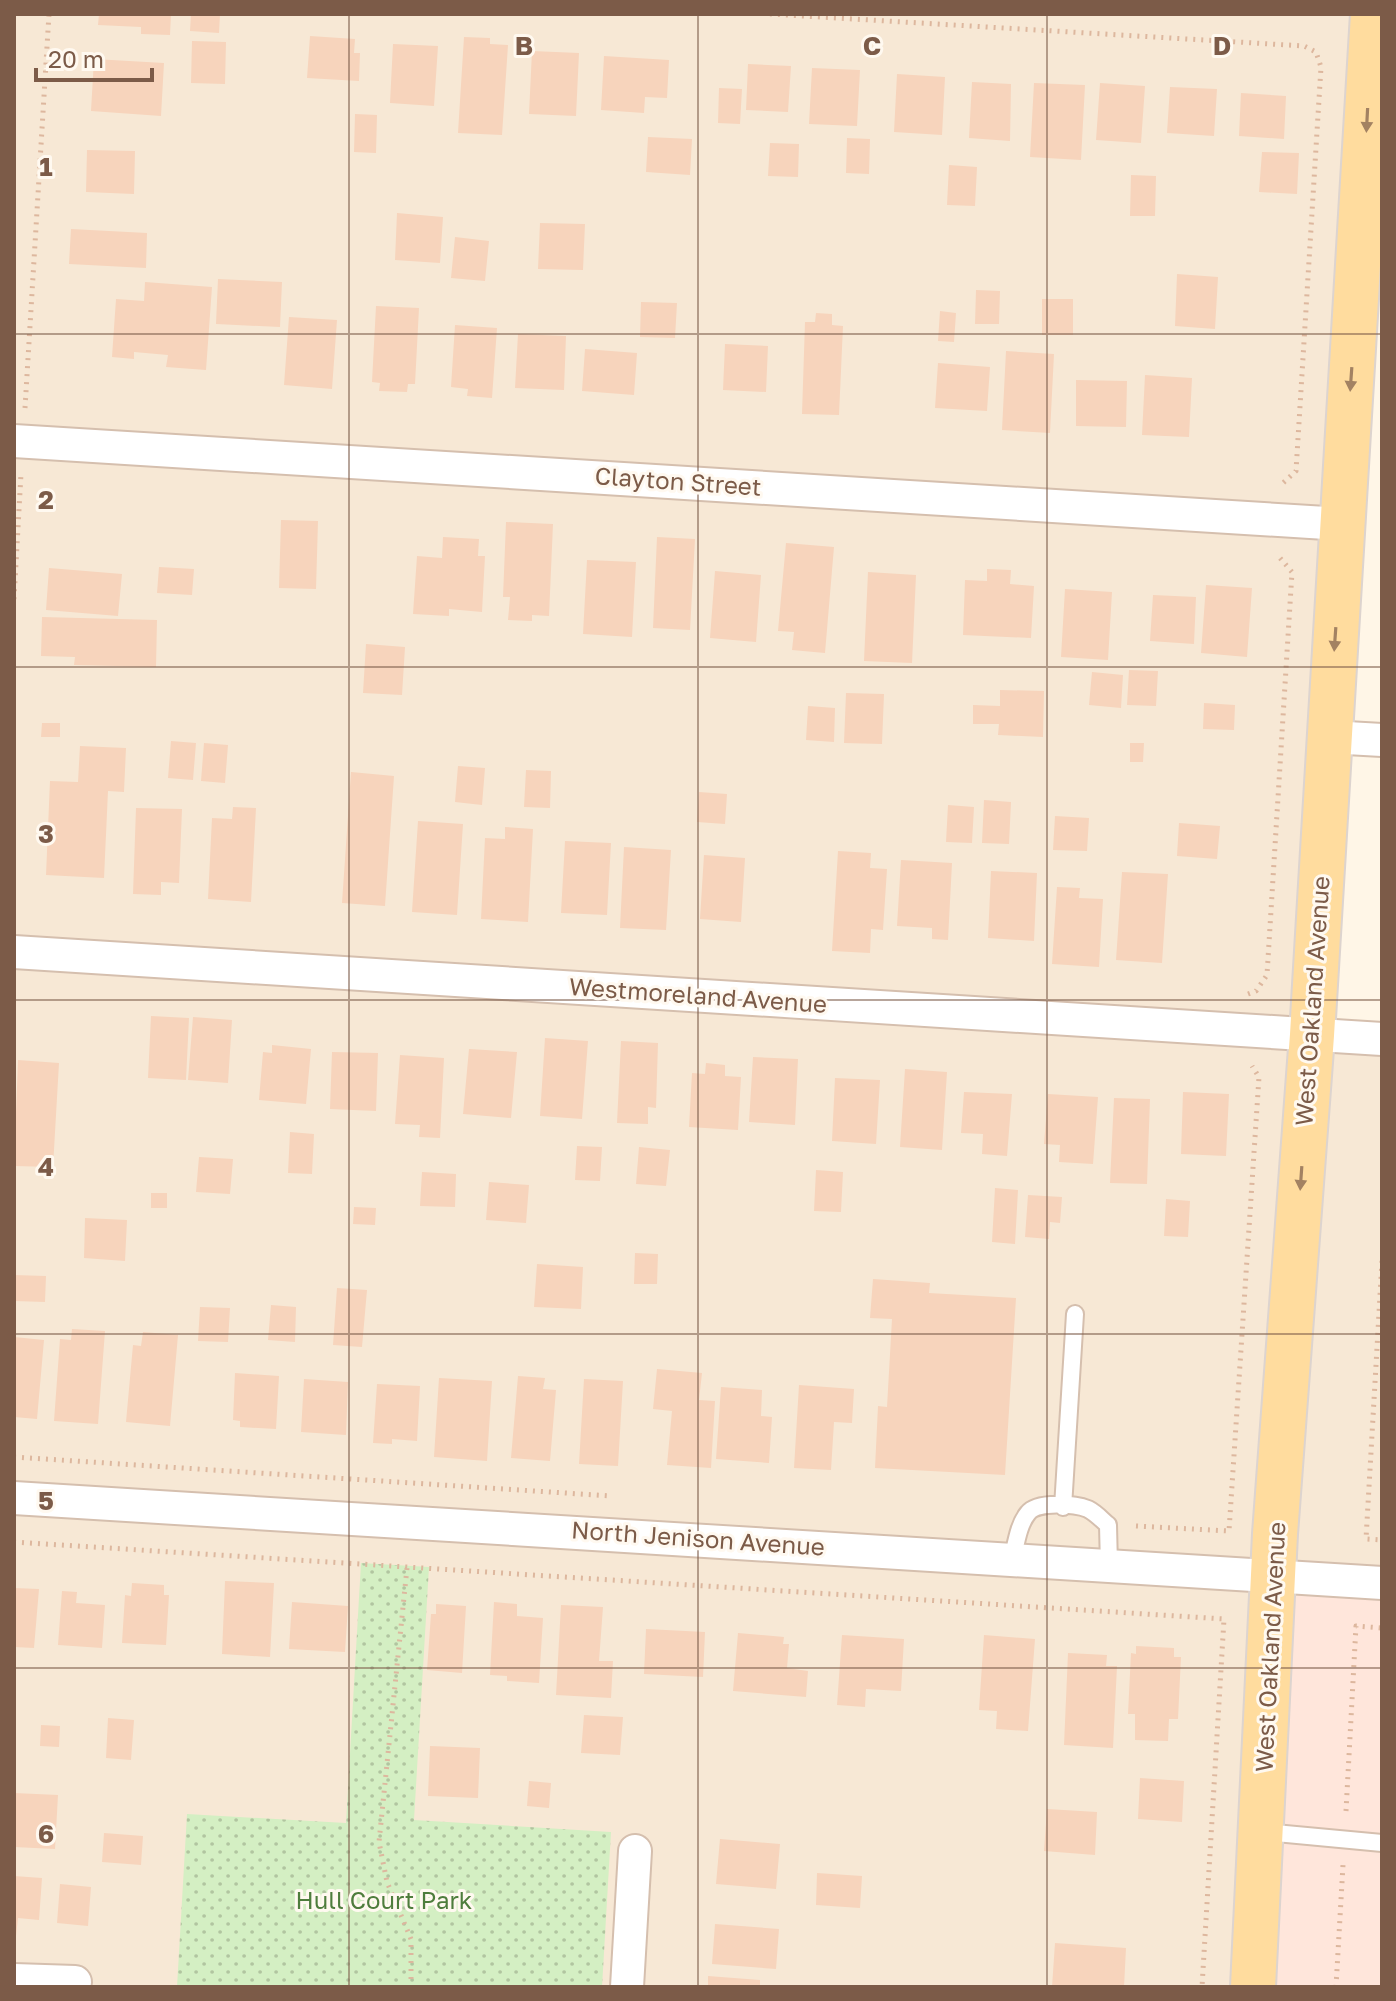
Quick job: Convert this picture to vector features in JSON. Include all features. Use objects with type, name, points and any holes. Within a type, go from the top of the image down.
[{"type":"main road","name":"West Oakland Avenue","points":[[1253,1987],[1274,1576],[1312,1035],[1342,524],[1363,297],[1373,14]]},
{"type":"street","name":"Clayton Street","points":[[19,441],[1342,524]]},
{"type":"street","points":[[1329,737],[1382,740]]},
{"type":"street","name":"Westmoreland Avenue","points":[[14,952],[1382,1039]]},
{"type":"street","name":"North Jenison Avenue","points":[[14,1498],[1382,1583]]},
{"type":"street","points":[[627,1987],[635,1851]]},
{"type":"street","points":[[14,1980],[75,1982]]},
{"type":"lane","points":[[1063,1507],[1075,1314]]},
{"type":"lane","points":[[1012,1560],[1022,1523],[1030,1510],[1037,1506],[1085,1508],[1108,1525],[1109,1566]]},
{"type":"lane","points":[[1262,1832],[1382,1843]]},
{"type":"path","points":[[14,599],[21,476],[19,441],[25,408],[49,14]]},
{"type":"path","points":[[770,14],[1304,46],[1316,52],[1321,67],[1296,471],[1287,481],[1272,486]]},
{"type":"path","points":[[14,405],[41,409]]},
{"type":"path","points":[[21,476],[37,477]]},
{"type":"path","points":[[1238,997],[1256,991],[1267,975],[1292,572],[1281,558],[1272,556]]},
{"type":"path","points":[[1108,1525],[1229,1531],[1259,1077],[1252,1065],[1238,1060]]},
{"type":"path","points":[[1382,1261],[1366,1539],[1382,1540]]},
{"type":"path","points":[[14,1457],[613,1496]]},
{"type":"path","points":[[14,1542],[1224,1619],[1202,1987]]},
{"type":"path","points":[[407,1568],[379,1842],[387,1882],[411,1939],[411,1987]]},
{"type":"path","points":[[1336,1987],[1356,1626],[1382,1628]]},
{"type":"shaded area","points":[[14,14],[1372,14],[1312,1035],[1382,1039],[1382,1583],[1254,1987],[14,1987]]},
{"type":"shaded area","points":[[1274,1576],[1382,1583],[1382,1987],[1253,1987]]},
{"type":"green space","name":"Hull Court Park","points":[[361,1563],[429,1567],[414,1820],[611,1832],[602,1987],[177,1987],[187,1814],[346,1823]]},
{"type":"building","points":[[99,14],[171,14],[170,35],[141,34],[141,27],[98,25]]},
{"type":"building","points":[[191,14],[220,14],[219,33],[190,31]]},
{"type":"building","points":[[310,36],[355,39],[354,53],[360,53],[359,81],[307,78]]},
{"type":"building","points":[[464,37],[490,38],[490,44],[508,45],[502,135],[458,133]]},
{"type":"building","points":[[192,41],[226,42],[225,84],[191,83]]},
{"type":"building","points":[[393,44],[438,46],[434,106],[390,103]]},
{"type":"building","points":[[532,51],[579,53],[576,116],[529,114]]},
{"type":"building","points":[[604,56],[669,60],[667,98],[645,97],[644,113],[601,110]]},
{"type":"building","points":[[94,59],[164,63],[161,116],[91,111]]},
{"type":"building","points":[[748,64],[791,66],[788,112],[746,110]]},
{"type":"building","points":[[812,68],[860,70],[857,126],[809,124]]},
{"type":"building","points":[[897,74],[945,77],[942,135],[894,132]]},
{"type":"building","points":[[972,82],[1011,84],[1010,141],[969,138]]},
{"type":"building","points":[[1034,83],[1085,85],[1081,160],[1030,157]]},
{"type":"building","points":[[1100,83],[1145,86],[1141,143],[1096,140]]},
{"type":"building","points":[[1170,87],[1217,89],[1214,136],[1167,133]]},
{"type":"building","points":[[719,88],[742,89],[740,124],[718,123]]},
{"type":"building","points":[[1241,93],[1286,96],[1284,139],[1239,136]]},
{"type":"building","points":[[355,114],[377,115],[376,153],[354,152]]},
{"type":"building","points":[[648,137],[692,139],[690,175],[646,172]]},
{"type":"building","points":[[847,138],[870,139],[869,174],[846,173]]},
{"type":"building","points":[[770,143],[799,144],[798,177],[768,176]]},
{"type":"building","points":[[87,150],[135,151],[134,194],[86,192]]},
{"type":"building","points":[[1262,152],[1299,153],[1297,194],[1259,192]]},
{"type":"building","points":[[949,165],[977,167],[975,206],[947,205]]},
{"type":"building","points":[[1131,175],[1156,176],[1155,216],[1130,216]]},
{"type":"building","points":[[397,213],[443,217],[440,263],[395,260]]},
{"type":"building","points":[[540,223],[585,224],[583,270],[538,269]]},
{"type":"building","points":[[71,229],[147,233],[146,268],[69,264]]},
{"type":"building","points":[[455,237],[489,241],[485,281],[451,278]]},
{"type":"building","points":[[1177,274],[1218,277],[1215,329],[1175,326]]},
{"type":"building","points":[[218,279],[282,282],[280,327],[216,324]]},
{"type":"building","points":[[145,282],[212,287],[206,370],[166,367],[168,355],[134,352],[134,359],[112,357],[116,299],[144,301]]},
{"type":"building","points":[[976,290],[1000,291],[999,324],[975,324]]},
{"type":"building","points":[[1042,299],[1073,299],[1073,335],[1042,335]]},
{"type":"building","points":[[641,302],[677,303],[675,338],[640,337]]},
{"type":"building","points":[[376,306],[419,308],[415,384],[408,384],[407,392],[379,391],[380,383],[372,382]]},
{"type":"building","points":[[940,311],[956,313],[954,342],[938,341]]},
{"type":"building","points":[[816,313],[832,314],[832,325],[843,326],[839,415],[802,414],[805,322],[815,322]]},
{"type":"building","points":[[289,317],[337,320],[332,389],[284,385]]},
{"type":"building","points":[[455,325],[497,328],[492,398],[467,396],[468,389],[451,387]]},
{"type":"building","points":[[518,334],[566,336],[564,390],[515,388]]},
{"type":"building","points":[[725,344],[768,346],[766,392],[723,390]]},
{"type":"building","points":[[585,349],[637,353],[634,395],[582,391]]},
{"type":"building","points":[[1006,351],[1054,354],[1050,433],[1002,430]]},
{"type":"building","points":[[938,363],[990,367],[987,411],[935,408]]},
{"type":"building","points":[[1145,375],[1192,378],[1189,437],[1142,435]]},
{"type":"building","points":[[1076,380],[1127,381],[1126,427],[1076,426]]},
{"type":"building","points":[[281,520],[318,521],[316,589],[279,588]]},
{"type":"building","points":[[506,522],[553,524],[549,616],[532,615],[532,621],[508,620],[510,597],[503,597]]},
{"type":"building","points":[[443,537],[479,539],[478,556],[485,556],[482,612],[449,609],[449,616],[413,614],[417,556],[442,558]]},
{"type":"building","points":[[657,537],[695,539],[690,630],[653,628]]},
{"type":"building","points":[[786,543],[834,547],[825,653],[792,650],[794,632],[778,631]]},
{"type":"building","points":[[587,560],[636,562],[632,637],[583,634]]},
{"type":"building","points":[[159,567],[194,569],[192,595],[157,593]]},
{"type":"building","points":[[49,568],[122,574],[118,616],[46,610]]},
{"type":"building","points":[[987,569],[1011,570],[1010,584],[1034,586],[1031,638],[963,635],[965,580],[987,581]]},
{"type":"building","points":[[715,571],[761,575],[756,642],[710,638]]},
{"type":"building","points":[[868,572],[916,575],[912,663],[864,661]]},
{"type":"building","points":[[1206,585],[1252,588],[1247,657],[1201,653]]},
{"type":"building","points":[[1065,589],[1112,592],[1108,660],[1061,657]]},
{"type":"building","points":[[1153,595],[1196,597],[1194,644],[1150,641]]},
{"type":"building","points":[[42,617],[157,620],[156,667],[74,665],[75,657],[41,656]]},
{"type":"building","points":[[366,644],[405,647],[402,695],[363,693]]},
{"type":"building","points":[[1129,670],[1158,671],[1156,706],[1127,705]]},
{"type":"building","points":[[1092,672],[1123,675],[1121,708],[1089,705]]},
{"type":"building","points":[[1000,690],[1044,691],[1043,737],[998,735],[999,724],[973,724],[973,705],[1000,706]]},
{"type":"building","points":[[846,693],[884,694],[882,744],[844,743]]},
{"type":"building","points":[[1204,703],[1235,705],[1234,730],[1203,729]]},
{"type":"building","points":[[808,706],[835,708],[834,742],[806,740]]},
{"type":"building","points":[[42,723],[60,723],[60,737],[41,737]]},
{"type":"building","points":[[171,741],[196,743],[193,780],[168,778]]},
{"type":"building","points":[[204,743],[228,745],[225,783],[201,781]]},
{"type":"building","points":[[1130,743],[1144,743],[1143,762],[1130,762]]},
{"type":"building","points":[[80,746],[126,748],[124,792],[108,791],[104,878],[46,875],[50,781],[78,782]]},
{"type":"building","points":[[458,766],[485,768],[482,805],[455,802]]},
{"type":"building","points":[[526,770],[551,771],[550,808],[524,807]]},
{"type":"building","points":[[351,772],[394,776],[385,906],[342,903]]},
{"type":"building","points":[[699,792],[727,794],[725,824],[697,822]]},
{"type":"building","points":[[984,800],[1011,802],[1009,844],[982,843]]},
{"type":"building","points":[[948,805],[974,807],[972,843],[946,842]]},
{"type":"building","points":[[233,807],[256,808],[251,902],[208,899],[212,818],[232,819]]},
{"type":"building","points":[[136,808],[182,809],[179,883],[161,882],[161,895],[133,894]]},
{"type":"building","points":[[1055,816],[1089,818],[1087,851],[1053,850]]},
{"type":"building","points":[[418,821],[463,824],[457,915],[412,912]]},
{"type":"building","points":[[1179,823],[1220,826],[1217,859],[1177,856]]},
{"type":"building","points":[[505,827],[533,829],[528,922],[481,919],[485,838],[505,839]]},
{"type":"building","points":[[565,841],[611,843],[607,915],[561,913]]},
{"type":"building","points":[[624,847],[671,850],[666,930],[620,928]]},
{"type":"building","points":[[838,851],[871,853],[870,868],[887,869],[883,930],[871,929],[870,953],[832,951]]},
{"type":"building","points":[[704,855],[745,858],[741,922],[700,919]]},
{"type":"building","points":[[901,860],[952,863],[948,940],[932,939],[932,928],[897,926]]},
{"type":"building","points":[[991,871],[1037,873],[1034,941],[988,938]]},
{"type":"building","points":[[1122,872],[1168,874],[1162,963],[1116,960]]},
{"type":"building","points":[[1057,887],[1080,888],[1079,898],[1103,899],[1099,967],[1052,964]]},
{"type":"building","points":[[151,1016],[189,1018],[186,1080],[148,1078]]},
{"type":"building","points":[[193,1017],[232,1020],[228,1083],[188,1080]]},
{"type":"building","points":[[545,1038],[588,1041],[582,1119],[540,1116]]},
{"type":"building","points":[[621,1041],[658,1043],[656,1108],[648,1107],[648,1124],[617,1123]]},
{"type":"building","points":[[272,1045],[311,1049],[306,1104],[259,1100],[263,1052],[272,1053]]},
{"type":"building","points":[[469,1049],[517,1052],[511,1118],[463,1114]]},
{"type":"building","points":[[332,1052],[378,1053],[376,1111],[330,1109]]},
{"type":"building","points":[[400,1055],[444,1058],[440,1138],[419,1137],[420,1125],[395,1124]]},
{"type":"building","points":[[753,1057],[798,1059],[795,1125],[749,1122]]},
{"type":"building","points":[[18,1060],[59,1063],[53,1167],[14,1166]]},
{"type":"building","points":[[706,1063],[725,1065],[725,1076],[741,1077],[738,1130],[689,1127],[692,1073],[705,1074]]},
{"type":"building","points":[[905,1069],[947,1072],[942,1150],[900,1147]]},
{"type":"building","points":[[835,1078],[880,1080],[876,1144],[832,1141]]},
{"type":"building","points":[[964,1092],[1012,1094],[1007,1156],[982,1154],[983,1134],[961,1133]]},
{"type":"building","points":[[1183,1092],[1229,1094],[1226,1156],[1181,1154]]},
{"type":"building","points":[[1048,1094],[1098,1097],[1093,1164],[1059,1162],[1060,1145],[1044,1144]]},
{"type":"building","points":[[1114,1098],[1150,1099],[1147,1184],[1110,1183]]},
{"type":"building","points":[[290,1132],[314,1134],[312,1174],[288,1173]]},
{"type":"building","points":[[577,1146],[602,1147],[600,1181],[575,1180]]},
{"type":"building","points":[[639,1147],[670,1150],[666,1186],[636,1184]]},
{"type":"building","points":[[199,1157],[233,1159],[230,1194],[196,1192]]},
{"type":"building","points":[[816,1170],[843,1172],[841,1212],[814,1211]]},
{"type":"building","points":[[422,1172],[456,1174],[455,1207],[420,1206]]},
{"type":"building","points":[[489,1182],[529,1185],[526,1223],[486,1220]]},
{"type":"building","points":[[995,1188],[1018,1190],[1015,1244],[992,1242]]},
{"type":"building","points":[[151,1193],[167,1193],[167,1208],[151,1208]]},
{"type":"building","points":[[1028,1195],[1062,1197],[1060,1223],[1050,1222],[1049,1239],[1025,1237]]},
{"type":"building","points":[[1166,1199],[1190,1201],[1188,1237],[1164,1236]]},
{"type":"building","points":[[354,1207],[376,1208],[375,1225],[353,1224]]},
{"type":"building","points":[[85,1218],[127,1220],[125,1261],[84,1258]]},
{"type":"building","points":[[635,1253],[658,1254],[657,1284],[634,1284]]},
{"type":"building","points":[[537,1264],[583,1267],[581,1309],[534,1307]]},
{"type":"building","points":[[14,1275],[46,1276],[45,1302],[14,1301]]},
{"type":"building","points":[[873,1279],[930,1283],[929,1293],[1016,1298],[1005,1475],[875,1468],[878,1406],[887,1407],[892,1319],[870,1318]]},
{"type":"building","points":[[337,1288],[367,1290],[362,1347],[333,1345]]},
{"type":"building","points":[[271,1305],[296,1307],[295,1342],[268,1340]]},
{"type":"building","points":[[200,1307],[230,1308],[228,1342],[198,1341]]},
{"type":"building","points":[[72,1329],[105,1331],[98,1424],[54,1421],[60,1339],[71,1340]]},
{"type":"building","points":[[143,1332],[178,1335],[170,1426],[126,1422],[133,1345],[141,1346]]},
{"type":"building","points":[[14,1337],[44,1340],[37,1419],[14,1417]]},
{"type":"building","points":[[657,1369],[702,1373],[699,1400],[715,1401],[711,1468],[667,1465],[672,1411],[653,1409]]},
{"type":"building","points":[[235,1373],[279,1376],[276,1429],[240,1427],[240,1421],[233,1420]]},
{"type":"building","points":[[518,1376],[545,1378],[543,1389],[556,1390],[550,1461],[511,1458]]},
{"type":"building","points":[[439,1378],[492,1381],[487,1461],[434,1457]]},
{"type":"building","points":[[304,1379],[348,1382],[346,1435],[301,1432]]},
{"type":"building","points":[[584,1379],[623,1381],[618,1466],[579,1464]]},
{"type":"building","points":[[377,1384],[420,1386],[417,1441],[392,1439],[392,1444],[373,1443]]},
{"type":"building","points":[[799,1385],[854,1389],[852,1423],[834,1422],[831,1470],[794,1468]]},
{"type":"building","points":[[721,1387],[762,1390],[761,1416],[772,1417],[769,1463],[716,1459]]},
{"type":"building","points":[[225,1581],[274,1583],[270,1657],[222,1654]]},
{"type":"building","points":[[132,1583],[164,1585],[164,1595],[169,1595],[166,1645],[122,1643],[125,1595],[131,1596]]},
{"type":"building","points":[[14,1588],[39,1589],[34,1648],[14,1647]]},
{"type":"building","points":[[62,1591],[77,1592],[76,1603],[105,1605],[102,1648],[58,1645]]},
{"type":"building","points":[[292,1602],[348,1606],[345,1652],[289,1649]]},
{"type":"building","points":[[494,1602],[517,1604],[517,1616],[543,1618],[539,1683],[507,1681],[507,1676],[490,1675]]},
{"type":"building","points":[[436,1604],[466,1606],[462,1673],[427,1670],[431,1614],[436,1614]]},
{"type":"building","points":[[561,1605],[603,1607],[599,1661],[613,1661],[611,1698],[556,1695]]},
{"type":"building","points":[[646,1629],[705,1632],[703,1677],[644,1674]]},
{"type":"building","points":[[738,1633],[784,1637],[783,1644],[789,1644],[787,1668],[808,1671],[806,1697],[733,1691]]},
{"type":"building","points":[[842,1635],[904,1639],[901,1691],[866,1689],[865,1707],[837,1705]]},
{"type":"building","points":[[984,1635],[1035,1639],[1028,1731],[996,1729],[997,1711],[979,1710]]},
{"type":"building","points":[[1136,1646],[1174,1648],[1174,1657],[1181,1657],[1178,1719],[1169,1719],[1168,1741],[1135,1740],[1135,1714],[1128,1714],[1131,1653],[1136,1654]]},
{"type":"building","points":[[1068,1653],[1107,1655],[1106,1666],[1117,1666],[1113,1748],[1064,1745]]},
{"type":"building","points":[[584,1715],[623,1717],[620,1755],[581,1753]]},
{"type":"building","points":[[108,1718],[134,1720],[131,1760],[106,1758]]},
{"type":"building","points":[[41,1725],[60,1726],[59,1747],[40,1746]]},
{"type":"building","points":[[430,1746],[480,1748],[478,1798],[428,1796]]},
{"type":"building","points":[[1140,1778],[1184,1781],[1182,1822],[1138,1819]]},
{"type":"building","points":[[529,1781],[551,1783],[549,1808],[527,1806]]},
{"type":"building","points":[[14,1793],[58,1795],[55,1849],[14,1847]]},
{"type":"building","points":[[1047,1809],[1097,1812],[1095,1855],[1044,1851]]},
{"type":"building","points":[[104,1833],[143,1836],[141,1865],[102,1862]]},
{"type":"building","points":[[720,1839],[780,1844],[776,1889],[716,1884]]},
{"type":"building","points":[[817,1873],[862,1876],[860,1908],[816,1905]]},
{"type":"building","points":[[14,1876],[42,1878],[39,1920],[18,1918],[16,1936]]},
{"type":"building","points":[[60,1884],[91,1887],[88,1926],[57,1923]]},
{"type":"building","points":[[715,1924],[779,1929],[776,1969],[712,1964]]},
{"type":"building","points":[[1055,1943],[1126,1948],[1124,1987],[1052,1987]]},
{"type":"building","points":[[708,1976],[760,1980],[760,1987],[708,1987]]}]
